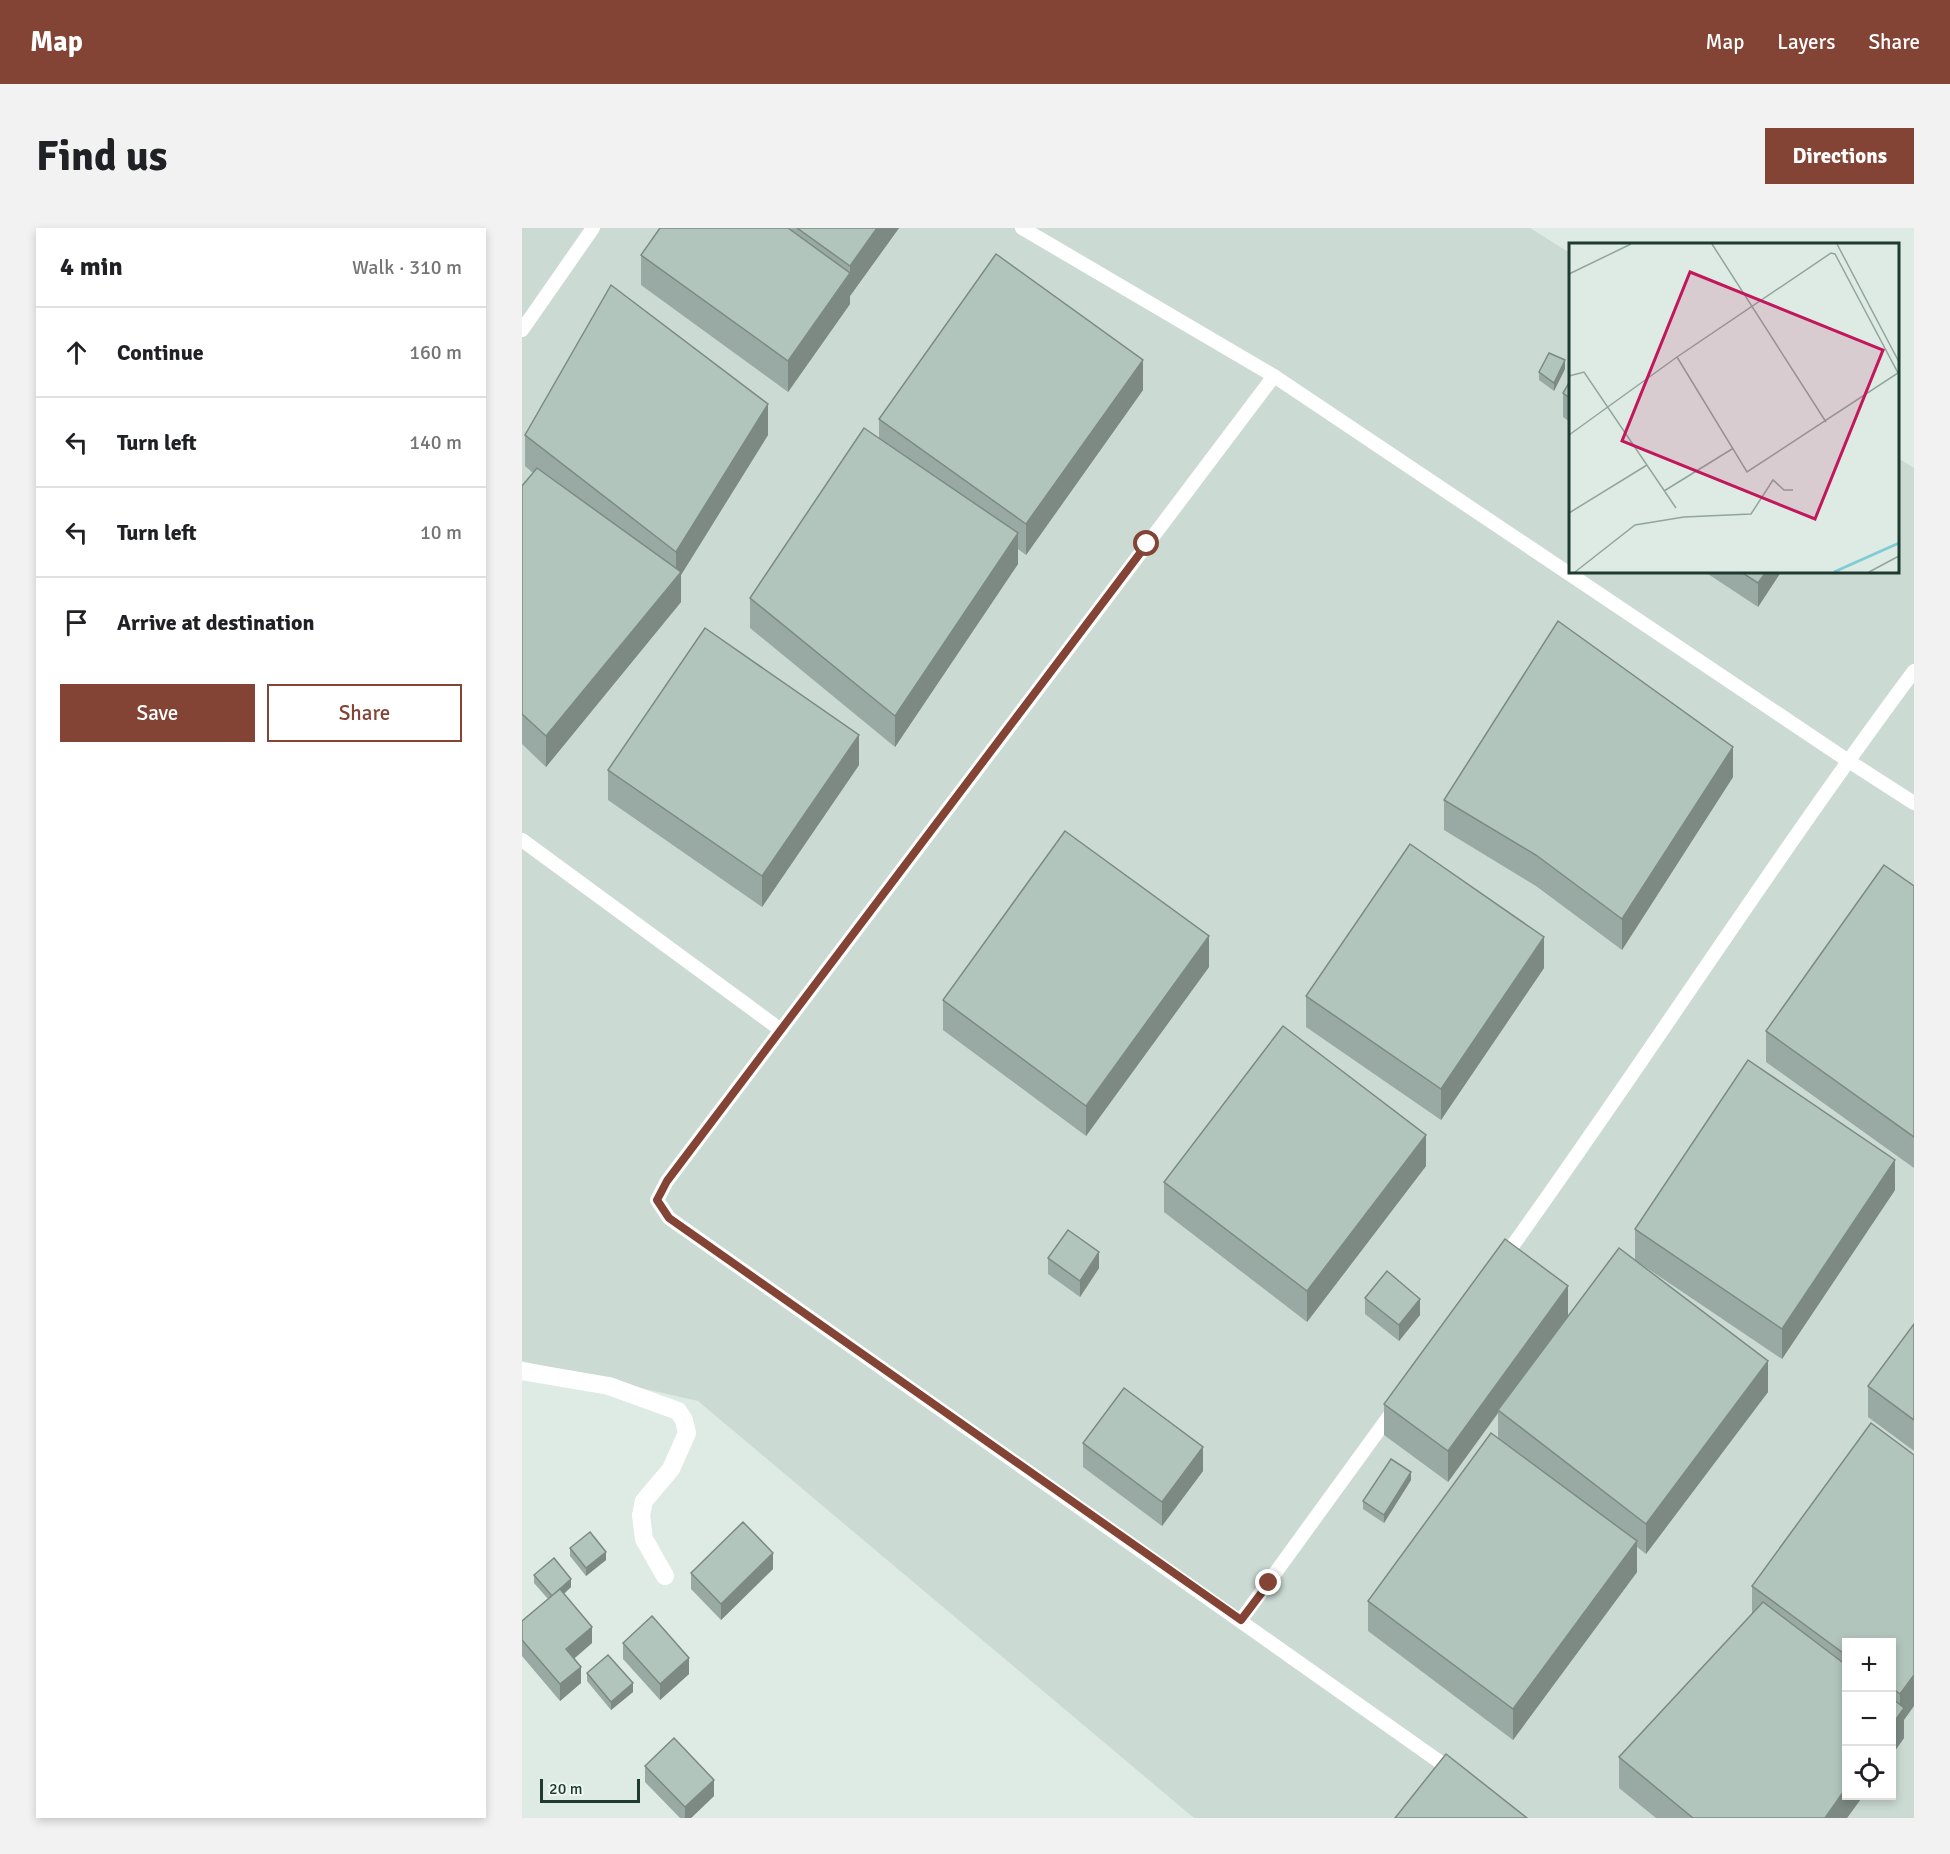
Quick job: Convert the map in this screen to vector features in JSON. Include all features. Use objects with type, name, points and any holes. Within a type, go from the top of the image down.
[{"type":"street","points":[[522,1371],[609,1386],[678,1411],[684,1420],[687,1433],[672,1468],[644,1501],[641,1515],[644,1539],[665,1576]]},
{"type":"lane","points":[[522,330],[593,228]]},
{"type":"lane","points":[[1022,228],[1274,376],[1914,803]]},
{"type":"lane","points":[[1274,376],[667,1181],[657,1200],[669,1218],[1462,1777]]},
{"type":"lane","points":[[1493,1273],[1556,1186],[1847,760],[1914,671]]},
{"type":"lane","points":[[522,840],[781,1030]]},
{"type":"lane","points":[[1241,1620],[1402,1398]]},
{"type":"shaded area","points":[[522,228],[1530,228],[1569,252],[1569,573],[1899,573],[1899,459],[1914,468],[1914,1818],[1194,1818],[698,1401],[522,1361]]},
{"type":"building","points":[[660,228],[788,228],[850,273],[788,361],[641,255]]},
{"type":"building","points":[[797,228],[877,228],[850,266]]},
{"type":"building","points":[[996,254],[1143,360],[1026,524],[879,419]]},
{"type":"building","points":[[611,285],[768,404],[676,552],[525,435]]},
{"type":"building","points":[[1549,353],[1565,360],[1554,383],[1539,372]]},
{"type":"building","points":[[1569,383],[1569,397],[1563,393]]},
{"type":"building","points":[[864,428],[1018,533],[895,716],[750,598]]},
{"type":"building","points":[[537,468],[681,572],[546,736],[522,714],[522,486]]},
{"type":"building","points":[[1743,573],[1765,573],[1758,583]]},
{"type":"building","points":[[1558,621],[1733,747],[1622,919],[1536,855],[1444,800]]},
{"type":"building","points":[[705,628],[859,735],[762,876],[608,770]]},
{"type":"building","points":[[1065,831],[1209,936],[1086,1106],[943,1000]]},
{"type":"building","points":[[1410,844],[1544,937],[1441,1089],[1306,996]]},
{"type":"building","points":[[1884,865],[1914,886],[1914,1137],[1766,1031]]},
{"type":"building","points":[[1283,1026],[1426,1135],[1307,1291],[1164,1182]]},
{"type":"building","points":[[1748,1060],[1895,1160],[1782,1329],[1635,1229]]},
{"type":"building","points":[[1068,1230],[1099,1252],[1080,1281],[1048,1258]]},
{"type":"building","points":[[1505,1239],[1568,1286],[1448,1451],[1384,1404]]},
{"type":"building","points":[[1619,1248],[1768,1361],[1646,1524],[1498,1410]]},
{"type":"building","points":[[1387,1271],[1420,1299],[1399,1325],[1365,1298]]},
{"type":"building","points":[[1914,1324],[1914,1420],[1868,1386]]},
{"type":"building","points":[[1124,1388],[1203,1447],[1162,1502],[1083,1443]]},
{"type":"building","points":[[1871,1423],[1914,1455],[1914,1675],[1900,1694],[1896,1691],[1896,1638],[1842,1638],[1842,1652],[1752,1586]]},
{"type":"building","points":[[1491,1433],[1637,1541],[1513,1709],[1368,1601]]},
{"type":"building","points":[[1391,1459],[1411,1472],[1384,1515],[1363,1501]]},
{"type":"building","points":[[743,1522],[773,1553],[721,1604],[691,1573]]},
{"type":"building","points":[[590,1532],[606,1552],[586,1568],[570,1548]]},
{"type":"building","points":[[554,1558],[571,1579],[552,1596],[534,1575]]},
{"type":"building","points":[[560,1589],[592,1627],[566,1649],[581,1667],[560,1684],[522,1640],[522,1621]]},
{"type":"building","points":[[1763,1602],[1842,1662],[1842,1794],[1825,1818],[1693,1818],[1619,1757]]},
{"type":"building","points":[[652,1616],[689,1658],[660,1684],[623,1643]]},
{"type":"building","points":[[608,1655],[633,1683],[611,1702],[587,1673]]},
{"type":"building","points":[[1896,1701],[1904,1708],[1896,1719]]},
{"type":"building","points":[[674,1738],[714,1780],[685,1807],[645,1766]]},
{"type":"building","points":[[1446,1754],[1527,1818],[1395,1818]]},
{"type":"route","points":[[1147,544],[667,1181],[657,1200],[669,1218],[1241,1620],[1269,1583]]}]
